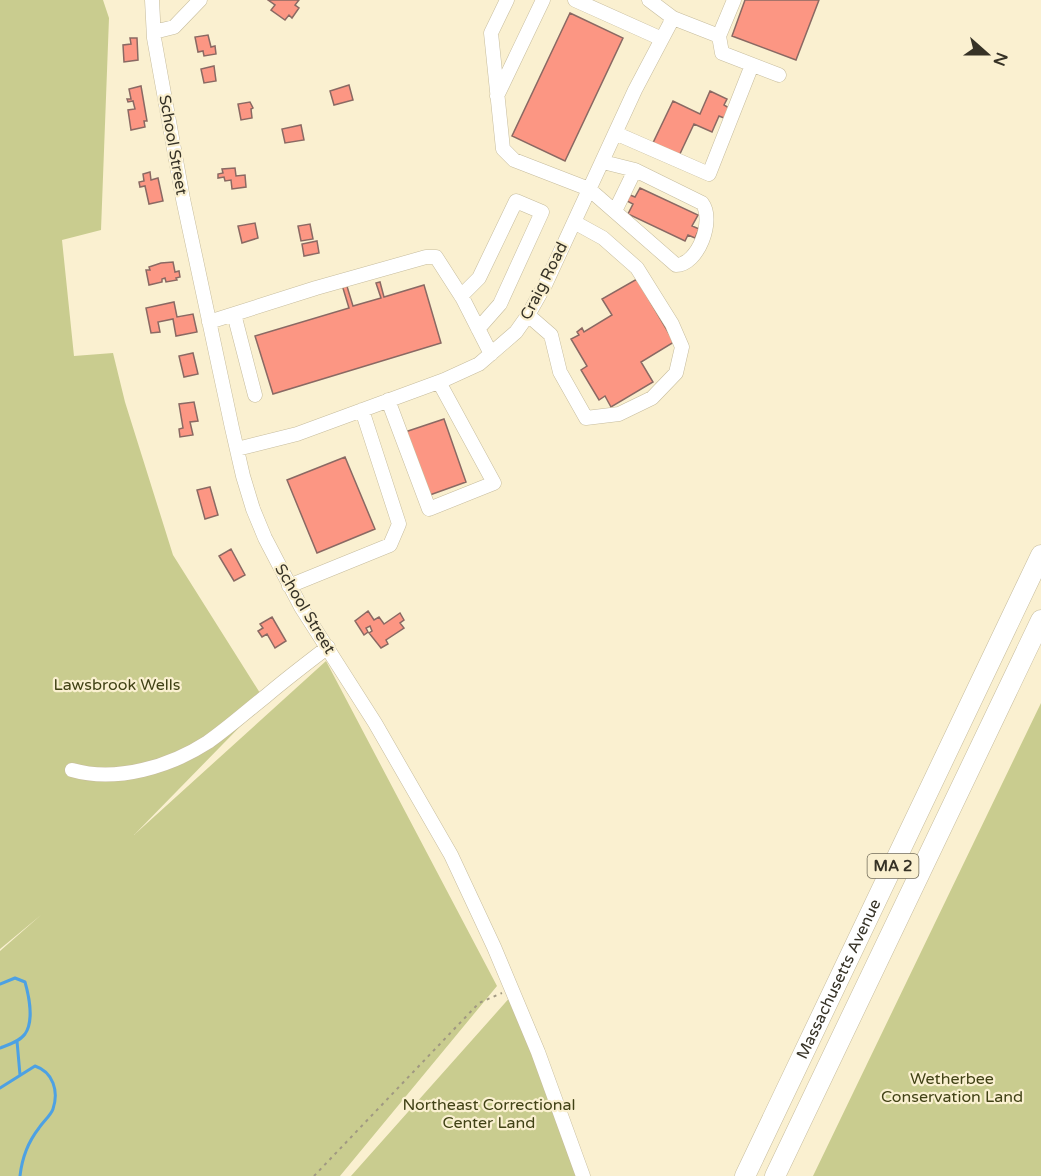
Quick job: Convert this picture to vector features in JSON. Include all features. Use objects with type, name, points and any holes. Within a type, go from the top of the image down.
[{"type":"highway","name":"Massachusetts Avenue","points":[[745,1176],[1041,555]]},
{"type":"highway","name":"Massachusetts Avenue","points":[[775,1176],[1041,620]]},
{"type":"street","name":"School Street","points":[[152,0],[154,32],[172,142],[208,322],[243,476],[257,519],[290,586],[403,770],[451,855],[494,947],[538,1052],[583,1176]]},
{"type":"street","points":[[154,32],[174,27],[200,0]]},
{"type":"street","points":[[507,0],[491,33],[503,149],[514,160],[589,189],[676,264],[683,265],[693,255],[707,228],[706,209],[702,203],[635,170],[603,162]]},
{"type":"street","points":[[497,96],[543,0]]},
{"type":"street","points":[[575,0],[662,39]]},
{"type":"street","points":[[649,0],[673,18],[719,36]]},
{"type":"street","points":[[734,0],[719,36],[722,53],[779,75]]},
{"type":"street","name":"Craig Road","points":[[237,449],[297,434],[439,382],[479,364],[516,332],[528,315],[673,18]]},
{"type":"street","points":[[615,133],[709,174],[752,65]]},
{"type":"street","points":[[615,211],[635,170]]},
{"type":"street","points":[[461,296],[479,278],[516,201],[542,212],[500,304],[478,329]]},
{"type":"street","points":[[528,315],[551,335],[561,372],[586,418],[619,414],[652,398],[676,373],[682,347],[672,324],[637,268],[603,238],[574,222]]},
{"type":"street","points":[[208,322],[316,288],[426,257],[436,257],[461,296],[491,354]]},
{"type":"street","points":[[234,314],[255,395]]},
{"type":"street","points":[[388,400],[429,509],[494,483],[439,382]]},
{"type":"street","points":[[290,586],[390,545],[399,524],[362,410]]},
{"type":"street","points":[[72,770],[107,774],[133,772],[188,754],[209,741],[328,648]]},
{"type":"path","points":[[314,1176],[479,1004],[511,989]]},
{"type":"green space","name":"Lawsbrook Wells","points":[[0,0],[103,0],[109,18],[101,230],[62,240],[74,356],[113,353],[125,402],[173,555],[265,701],[134,835],[326,661],[497,986],[340,1176],[0,1176],[0,951],[41,915],[0,949]]},
{"type":"green space","name":"Wetherbee Conservation Land","points":[[1041,703],[1041,1176],[813,1176]]},
{"type":"green space","name":"Northeast Correctional Center Land","points":[[513,994],[577,1176],[351,1176]]},
{"type":"building","points":[[268,0],[299,0],[295,5],[299,8],[292,18],[289,15],[285,20],[271,10],[275,5]]},
{"type":"building","points":[[745,0],[819,0],[796,60],[732,36]]},
{"type":"building","points":[[570,13],[623,38],[565,161],[512,136]]},
{"type":"building","points":[[208,35],[211,47],[215,46],[216,54],[204,56],[203,51],[198,52],[195,37]]},
{"type":"building","points":[[130,38],[137,38],[138,60],[124,62],[123,45],[131,44]]},
{"type":"building","points":[[214,66],[216,81],[204,83],[201,69]]},
{"type":"building","points":[[349,85],[353,100],[334,105],[330,91]]},
{"type":"building","points":[[141,86],[147,121],[144,121],[145,127],[131,130],[128,110],[135,109],[133,101],[128,102],[127,99],[131,99],[129,89]]},
{"type":"building","points":[[710,91],[727,99],[724,105],[729,108],[724,118],[719,116],[712,132],[694,124],[678,158],[652,145],[673,101],[700,114]]},
{"type":"building","points":[[250,102],[253,108],[251,109],[252,118],[241,120],[238,104]]},
{"type":"building","points":[[301,125],[304,140],[285,143],[282,129]]},
{"type":"building","points":[[235,168],[236,176],[245,175],[246,187],[232,189],[231,180],[225,181],[224,177],[218,178],[218,174],[223,173],[222,169]]},
{"type":"building","points":[[150,172],[151,180],[158,178],[163,201],[149,204],[145,186],[140,187],[139,182],[144,181],[143,174]]},
{"type":"building","points":[[640,188],[698,215],[692,226],[699,229],[695,238],[688,235],[685,241],[628,214],[633,204],[627,201],[630,195],[635,197]]},
{"type":"building","points":[[255,223],[258,238],[242,243],[238,226]]},
{"type":"building","points":[[310,224],[313,239],[301,241],[298,226]]},
{"type":"building","points":[[317,241],[319,253],[304,256],[302,244]]},
{"type":"building","points":[[173,262],[175,272],[179,271],[180,277],[176,278],[177,280],[166,282],[165,278],[162,282],[149,285],[146,270],[150,270],[149,267]]},
{"type":"building","points":[[637,279],[674,342],[641,362],[653,382],[611,407],[605,396],[599,400],[581,370],[587,366],[571,339],[579,335],[577,332],[582,328],[584,332],[612,315],[602,299]]},
{"type":"building","points":[[380,282],[384,297],[424,285],[441,343],[273,394],[255,336],[349,308],[342,285],[346,283],[353,306],[381,298],[376,283]]},
{"type":"building","points":[[174,302],[177,317],[193,314],[197,332],[176,336],[173,319],[158,322],[160,332],[151,333],[146,308]]},
{"type":"building","points":[[193,353],[198,374],[184,377],[179,356]]},
{"type":"building","points":[[194,402],[198,421],[190,422],[193,435],[180,437],[179,429],[183,428],[179,404]]},
{"type":"building","points":[[444,419],[466,482],[427,496],[405,432]]},
{"type":"building","points":[[345,457],[375,529],[317,553],[287,480]]},
{"type":"building","points":[[210,487],[218,515],[205,519],[197,490]]},
{"type":"building","points":[[231,549],[245,575],[234,581],[219,556]]},
{"type":"building","points":[[368,611],[374,620],[379,617],[384,624],[400,613],[404,620],[400,623],[404,628],[386,640],[388,644],[381,648],[369,633],[372,631],[370,626],[366,628],[368,632],[364,635],[355,621]]},
{"type":"building","points":[[272,617],[286,641],[275,648],[267,634],[262,637],[258,631],[263,628],[260,624]]},
{"type":"waterway","points":[[0,984],[15,978],[25,982],[30,1016],[28,1029],[23,1037],[0,1048]]},
{"type":"waterway","points":[[17,1041],[20,1075]]},
{"type":"waterway","points":[[0,1088],[35,1066],[50,1077],[55,1089],[55,1102],[51,1114],[35,1133],[24,1157],[20,1176]]}]
